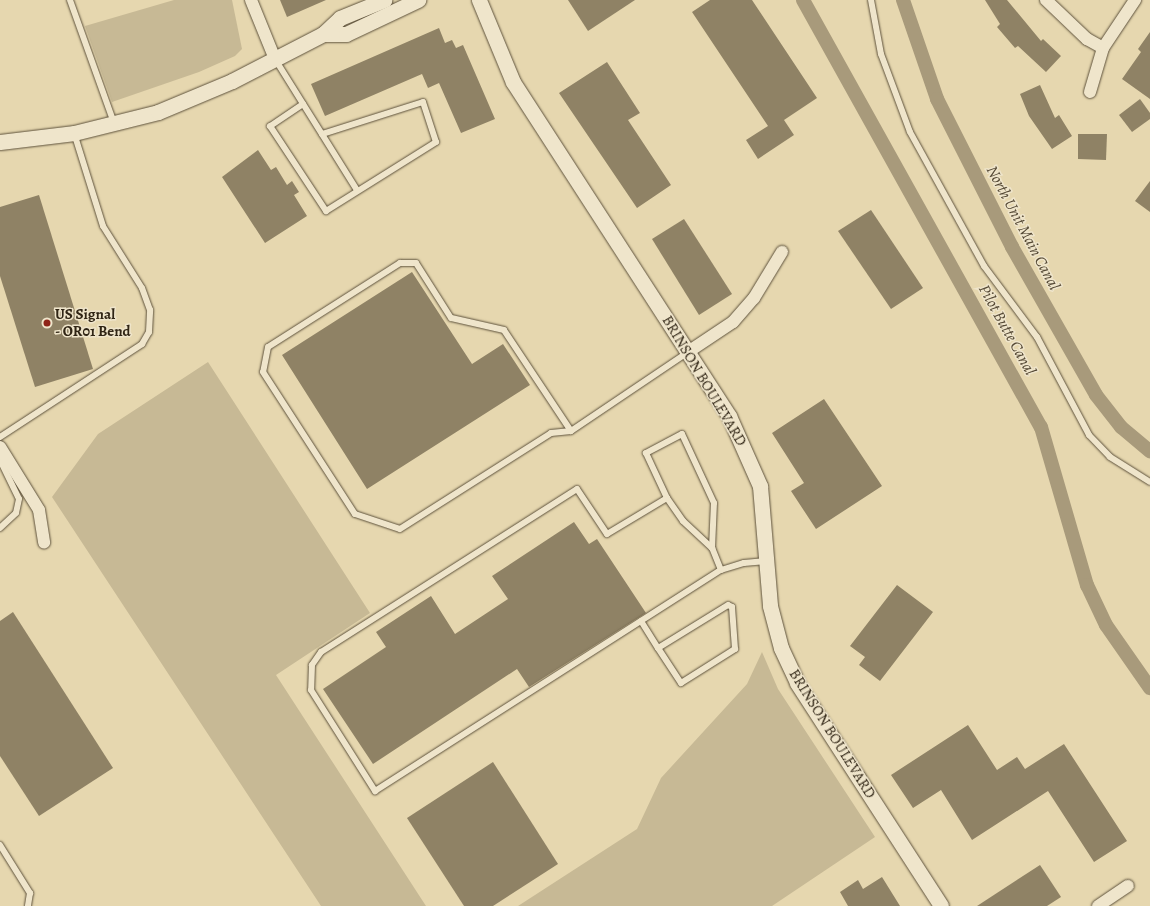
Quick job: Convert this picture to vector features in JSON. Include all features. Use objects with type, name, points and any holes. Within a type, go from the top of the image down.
[{"type":"street","points":[[251,0],[275,59]]},
{"type":"street","points":[[0,142],[74,134],[114,124],[193,99],[323,34],[340,18],[384,0]]},
{"type":"street","points":[[323,34],[346,34],[418,0]]},
{"type":"street","name":"BRINSON BOULEVARD","points":[[479,0],[513,82],[729,416],[749,457],[765,516],[770,606],[781,648],[797,683],[941,906]]},
{"type":"street","points":[[1046,0],[1088,40],[1102,48]]},
{"type":"street","points":[[1090,92],[1102,48],[1135,0]]},
{"type":"street","points":[[688,352],[733,322],[754,298],[782,252]]},
{"type":"street","points":[[0,447],[39,510],[44,543]]},
{"type":"street","points":[[1098,906],[1128,886]]},
{"type":"lane","points":[[70,0],[114,124]]},
{"type":"lane","points":[[872,0],[881,54],[910,132],[984,266],[1037,337],[1089,435],[1110,457],[1150,482]]},
{"type":"lane","points":[[275,59],[357,190]]},
{"type":"lane","points":[[303,104],[270,126],[326,211],[357,190],[436,142],[423,102],[322,134]]},
{"type":"lane","points":[[0,437],[142,344],[149,332],[150,310],[142,288],[102,226],[74,134]]},
{"type":"lane","points":[[571,431],[504,330],[451,318],[416,263],[400,264],[268,347],[263,372],[355,514],[400,528],[551,434],[571,431],[688,352]]},
{"type":"lane","points":[[712,548],[683,521],[667,498],[646,453],[682,434],[714,503],[712,548],[721,570]]},
{"type":"lane","points":[[0,460],[19,499],[16,513],[0,528]]},
{"type":"lane","points":[[667,498],[607,534],[577,489],[321,652],[312,665],[311,690],[375,791],[721,570],[744,563],[768,561]]},
{"type":"lane","points":[[640,621],[681,683],[735,649],[732,607],[728,604],[658,648]]},
{"type":"lane","points":[[0,845],[30,893],[28,906]]},
{"type":"shaded area","points":[[174,0],[232,0],[242,49],[235,56],[199,72],[112,102],[85,26]]},
{"type":"shaded area","points":[[208,362],[370,613],[276,675],[426,906],[321,906],[52,497],[98,434]]},
{"type":"shaded area","points":[[762,652],[778,689],[875,837],[772,906],[518,906],[637,829],[661,778],[747,684]]},
{"type":"building","points":[[280,0],[326,0],[287,17]]},
{"type":"building","points":[[568,0],[635,0],[588,31]]},
{"type":"building","points":[[710,0],[752,0],[817,98],[784,120],[794,135],[758,159],[746,140],[768,126],[692,12]]},
{"type":"building","points":[[985,0],[1007,0],[1041,41],[1043,39],[1061,56],[1046,72],[1018,46],[1015,48],[997,27],[1000,24]]},
{"type":"building","points":[[439,28],[445,43],[452,40],[456,48],[463,45],[495,119],[461,133],[439,83],[428,88],[422,74],[325,116],[311,84]]},
{"type":"building","points":[[1150,32],[1150,99],[1122,79],[1141,52],[1138,49]]},
{"type":"building","points":[[607,62],[640,113],[628,120],[671,185],[637,208],[559,93]]},
{"type":"building","points":[[1040,85],[1055,118],[1059,115],[1072,136],[1052,149],[1029,116],[1020,94]]},
{"type":"building","points":[[1140,99],[1150,113],[1150,119],[1132,132],[1119,115]]},
{"type":"building","points":[[1078,134],[1107,134],[1106,160],[1078,159]]},
{"type":"building","points":[[258,150],[271,170],[276,167],[287,185],[292,181],[299,192],[294,195],[307,216],[265,243],[222,177]]},
{"type":"building","points":[[1150,181],[1150,212],[1135,201]]},
{"type":"building","name":"US Signal - OR01 Bend","points":[[39,195],[93,369],[35,387],[0,276],[0,207]]},
{"type":"building","points":[[871,210],[923,288],[891,309],[838,231]]},
{"type":"building","points":[[684,219],[732,294],[699,315],[652,239]]},
{"type":"building","points":[[412,272],[472,364],[503,344],[530,385],[367,489],[282,355]]},
{"type":"building","points":[[824,399],[882,486],[816,529],[791,491],[804,483],[772,433]]},
{"type":"building","points":[[574,522],[589,544],[597,539],[646,613],[529,687],[517,669],[373,764],[323,689],[386,647],[376,632],[431,596],[455,634],[508,599],[492,576]]},
{"type":"building","points":[[897,585],[933,612],[880,681],[859,665],[865,657],[850,646]]},
{"type":"building","points":[[13,612],[113,768],[39,816],[0,756],[0,621]]},
{"type":"building","points":[[968,725],[997,770],[1017,757],[1025,769],[1064,744],[1127,841],[1094,862],[1048,791],[972,840],[941,790],[913,808],[891,775]]},
{"type":"building","points":[[493,762],[558,864],[493,906],[464,906],[407,818]]},
{"type":"building","points":[[1040,865],[1061,897],[1047,906],[977,906]]},
{"type":"building","points":[[882,877],[900,906],[848,906],[840,892],[858,880],[863,889]]},
{"type":"waterway","name":"Pilot Butte Canal","points":[[803,0],[1041,427],[1087,585],[1106,625],[1150,688]]},
{"type":"waterway","name":"North Unit Main Canal","points":[[903,0],[937,99],[1012,247],[1096,395],[1121,427],[1150,451]]},
{"type":"place","name":"US Signal - OR01 Bend","points":[[47,323]]}]
